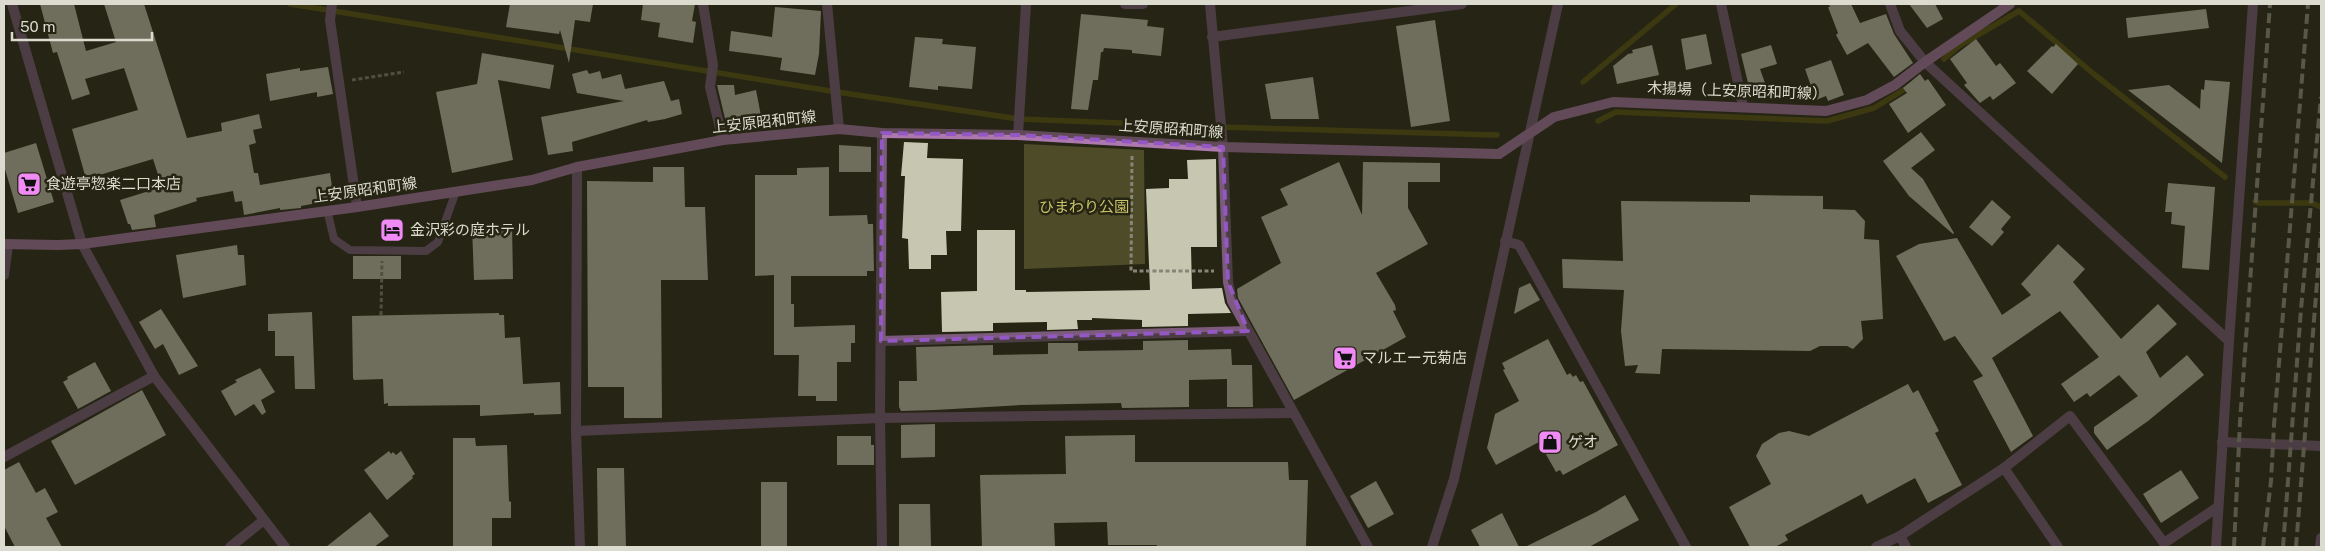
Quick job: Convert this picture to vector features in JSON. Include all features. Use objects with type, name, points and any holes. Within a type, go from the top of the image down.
[{"type":"main road","name":"木揚場（上安原昭和町線）","points":[[1530,134],[1554,117],[1613,102],[1826,111],[1867,100],[1895,85],[1925,62],[2010,4]]},
{"type":"main road","name":"上安原昭和町線","points":[[6,245],[82,244],[356,206],[532,180],[577,167],[724,140],[839,129],[882,133],[1018,135],[1223,147],[1499,154],[1530,134]]},
{"type":"street","points":[[12,4],[82,244],[154,376],[285,547]]},
{"type":"street","points":[[332,4],[330,20],[356,206]]},
{"type":"street","points":[[703,4],[713,65],[710,87],[724,140]]},
{"type":"street","points":[[827,4],[838,99],[839,129]]},
{"type":"street","points":[[1018,135],[1026,4]]},
{"type":"street","points":[[1125,4],[1143,4]]},
{"type":"street","points":[[1210,4],[1223,147],[1228,271],[1232,301],[1292,413],[1368,547]]},
{"type":"street","points":[[1212,37],[1462,4]]},
{"type":"street","points":[[1721,4],[1743,106]]},
{"type":"street","points":[[1890,4],[1900,31],[1925,62],[2228,341]]},
{"type":"street","points":[[2216,547],[2228,341],[2253,4]]},
{"type":"street","points":[[1432,547],[1454,479],[1464,438],[1505,241],[1539,93],[1555,5]]},
{"type":"street","points":[[882,133],[880,418],[882,547]]},
{"type":"street","points":[[577,167],[576,431],[580,547]]},
{"type":"street","points":[[1505,241],[1519,245],[1686,547]]},
{"type":"street","points":[[4,275],[6,245]]},
{"type":"street","points":[[881,341],[1248,331]]},
{"type":"street","points":[[4,456],[154,376]]},
{"type":"street","points":[[576,431],[880,418],[1292,413]]},
{"type":"street","points":[[1876,547],[1900,536],[2004,468],[2070,416],[2164,543],[2218,507]]},
{"type":"street","points":[[2222,442],[2321,446]]},
{"type":"street","points":[[2004,468],[2058,547]]},
{"type":"street","points":[[230,547],[264,520]]},
{"type":"street","points":[[1900,536],[1906,547]]},
{"type":"street","points":[[2320,547],[2321,538]]},
{"type":"lane","points":[[327,210],[334,239],[350,250],[426,251],[438,242],[456,191]]},
{"type":"path","points":[[339,82],[404,72]]},
{"type":"path","points":[[1133,141],[1131,271],[1228,271]]},
{"type":"path","points":[[381,315],[382,250]]},
{"type":"highlighted area","points":[[882,133],[1018,135],[1223,147],[1228,282],[1248,331],[881,341]]},
{"type":"green space","name":"ひまわり公園","points":[[1024,144],[1144,150],[1145,264],[1024,269]]},
{"type":"building","points":[[40,4],[74,4],[86,51],[116,42],[104,4],[144,4],[187,138],[222,131],[221,123],[259,114],[262,128],[253,130],[256,143],[249,145],[254,173],[258,173],[260,185],[330,173],[334,200],[301,206],[301,208],[280,210],[280,208],[244,215],[242,201],[235,202],[233,191],[196,198],[197,201],[154,215],[156,227],[132,230],[120,200],[162,187],[153,159],[86,179],[72,129],[138,110],[124,68],[85,79],[90,94],[72,100],[57,52],[53,53]]},
{"type":"building","points":[[510,4],[593,4],[590,22],[575,20],[569,63],[560,30],[559,34],[506,27]]},
{"type":"building","points":[[643,4],[695,4],[692,21],[696,22],[693,43],[658,37],[660,23],[641,20]]},
{"type":"building","points":[[1829,4],[1851,4],[1860,23],[1886,14],[1894,34],[1913,63],[1894,77],[1868,43],[1847,55],[1836,35],[1838,33],[1828,7],[1830,7]]},
{"type":"building","points":[[1909,4],[1935,4],[1943,19],[1927,28]]},
{"type":"building","points":[[775,7],[821,11],[819,54],[815,75],[780,70],[782,58],[729,51],[731,31],[772,37]]},
{"type":"building","points":[[2206,9],[2209,28],[2128,38],[2126,18]]},
{"type":"building","points":[[1081,14],[1148,20],[1147,26],[1164,28],[1161,56],[1132,53],[1132,50],[1104,48],[1103,52],[1101,52],[1098,80],[1093,80],[1088,110],[1071,109]]},
{"type":"building","points":[[1435,20],[1450,121],[1411,127],[1396,26]]},
{"type":"building","points":[[1706,34],[1712,64],[1686,70],[1681,39]]},
{"type":"building","points":[[915,37],[943,39],[942,44],[976,47],[972,89],[938,86],[938,90],[909,87]]},
{"type":"building","points":[[1976,39],[1996,66],[2000,63],[2016,83],[1993,100],[1990,96],[1980,103],[1964,85],[1967,83],[1950,59]]},
{"type":"building","points":[[2056,44],[2078,64],[2052,94],[2027,71]]},
{"type":"building","points":[[1652,45],[1659,75],[1617,84],[1613,66],[1628,54],[1633,53],[1632,50]]},
{"type":"building","points":[[1771,45],[1777,64],[1760,69],[1765,83],[1749,87],[1741,54]]},
{"type":"building","points":[[482,53],[554,65],[550,89],[498,80],[513,160],[452,173],[436,92],[477,84]]},
{"type":"building","points":[[1831,60],[1844,95],[1828,101],[1826,96],[1816,100],[1805,69]]},
{"type":"building","points":[[328,67],[333,94],[317,97],[317,92],[270,101],[266,74],[300,68],[300,71]]},
{"type":"building","points":[[587,70],[589,74],[600,71],[602,79],[621,74],[625,89],[664,81],[671,101],[679,99],[682,114],[648,122],[647,120],[572,142],[573,151],[548,155],[541,117],[624,101],[577,93],[572,74]]},
{"type":"building","points":[[1920,74],[1925,81],[1928,79],[1946,105],[1908,133],[1889,104],[1907,93],[1903,88]]},
{"type":"building","points":[[1313,77],[1319,119],[1271,119],[1265,84]]},
{"type":"building","points":[[2205,80],[2230,82],[2222,163],[2128,90],[2169,85],[2200,109],[2201,89],[2204,90]]},
{"type":"building","points":[[717,85],[734,85],[735,95],[756,90],[762,121],[750,124],[751,127],[728,131]]},
{"type":"building","points":[[1921,132],[1935,150],[1911,168],[1923,179],[1953,234],[1909,196],[1883,161]]},
{"type":"building","points":[[904,142],[928,143],[927,158],[963,159],[961,231],[946,231],[947,255],[931,255],[931,269],[909,269],[908,239],[902,238],[905,176],[901,176]]},
{"type":"building","name":"食遊亭惣楽二口本店","points":[[36,143],[54,202],[18,213],[4,166],[4,153]]},
{"type":"building","points":[[839,145],[871,147],[871,172],[839,172]]},
{"type":"building","points":[[1216,159],[1217,247],[1191,247],[1192,289],[1222,288],[1225,303],[1231,313],[1188,314],[1188,326],[1142,327],[1142,320],[1092,318],[1092,320],[1077,320],[1078,329],[1047,330],[1047,322],[993,323],[993,331],[942,332],[941,292],[977,291],[977,230],[1015,230],[1015,290],[1026,290],[1026,292],[1150,290],[1146,189],[1169,188],[1169,179],[1188,179],[1187,160]]},
{"type":"building","points":[[1339,162],[1362,215],[1363,162],[1440,163],[1440,182],[1408,182],[1408,208],[1428,244],[1376,273],[1395,305],[1396,310],[1393,311],[1406,337],[1294,400],[1238,298],[1237,289],[1281,263],[1261,217],[1288,205],[1280,189]]},
{"type":"building","points":[[653,167],[684,167],[685,207],[705,207],[708,280],[661,280],[662,418],[624,418],[624,387],[588,387],[587,181],[653,182]]},
{"type":"building","points":[[829,167],[829,216],[867,215],[868,224],[873,224],[874,271],[867,271],[867,276],[791,276],[791,304],[794,304],[794,327],[855,325],[855,343],[851,343],[851,362],[837,362],[837,401],[816,401],[816,396],[798,396],[799,355],[774,355],[774,275],[755,276],[755,175],[797,175],[797,168]]},
{"type":"building","points":[[2168,183],[2215,187],[2209,270],[2182,268],[2185,226],[2171,224],[2172,212],[2165,212]]},
{"type":"building","points":[[1750,195],[1823,196],[1823,209],[1855,210],[1865,221],[1864,239],[1879,240],[1883,319],[1861,321],[1863,339],[1853,349],[1847,346],[1820,346],[1810,351],[1662,349],[1660,374],[1635,373],[1638,365],[1625,366],[1621,331],[1624,290],[1563,288],[1562,259],[1623,261],[1621,201],[1750,202]]},
{"type":"building","points":[[1992,200],[2011,217],[2001,229],[2004,232],[1992,246],[1969,227]]},
{"type":"building","points":[[512,224],[513,279],[474,280],[472,226]]},
{"type":"building","points":[[1957,238],[2002,315],[2031,295],[2021,284],[2058,244],[2085,269],[2073,282],[2121,339],[2158,304],[2177,324],[2146,352],[2160,378],[2187,355],[2204,375],[2148,421],[2107,450],[2094,433],[2094,427],[2138,396],[2119,375],[2090,397],[2087,393],[2074,402],[2061,384],[2099,357],[2060,311],[1992,358],[2033,436],[2011,452],[1973,381],[1983,376],[1955,336],[1944,341],[1896,256],[1919,244]]},
{"type":"building","points":[[237,245],[238,255],[244,255],[246,285],[183,298],[176,255]]},
{"type":"building","points":[[353,256],[401,256],[401,279],[353,279]]},
{"type":"building","points":[[1530,283],[1540,300],[1514,314],[1519,288]]},
{"type":"building","points":[[161,309],[198,366],[179,375],[163,344],[155,349],[139,322]]},
{"type":"building","points":[[312,312],[315,389],[295,389],[294,356],[275,356],[275,331],[268,331],[268,314]]},
{"type":"building","points":[[499,313],[499,315],[504,315],[505,338],[520,337],[523,384],[560,382],[561,414],[534,415],[534,413],[480,416],[480,405],[388,406],[388,403],[384,404],[383,379],[354,380],[353,378],[352,316]]},
{"type":"building","points":[[1548,339],[1567,375],[1570,373],[1573,377],[1576,375],[1580,382],[1583,381],[1618,445],[1563,475],[1560,470],[1556,472],[1539,442],[1496,465],[1487,448],[1495,414],[1519,401],[1503,370],[1505,369],[1502,363]]},
{"type":"building","points":[[1188,340],[1188,350],[1231,349],[1232,365],[1252,365],[1253,407],[1227,407],[1227,379],[1189,380],[1189,407],[1122,408],[1121,403],[1021,405],[901,411],[899,407],[899,381],[917,381],[916,347],[993,345],[993,355],[1048,354],[1048,343],[1078,343],[1078,351],[1143,350],[1143,341]]},
{"type":"building","points":[[95,362],[111,391],[78,409],[63,382],[68,379],[67,377]]},
{"type":"building","points":[[260,368],[275,392],[261,400],[266,412],[262,415],[254,404],[235,416],[221,391],[237,382],[235,380]]},
{"type":"building","points":[[1908,384],[1913,393],[1918,390],[1939,431],[1935,433],[1962,485],[1928,503],[1915,478],[1867,504],[1862,494],[1785,535],[1788,540],[1775,547],[1750,547],[1729,507],[1771,484],[1756,456],[1762,444],[1779,433],[1789,431],[1809,436]]},
{"type":"building","points":[[142,390],[166,435],[75,485],[51,441]]},
{"type":"building","points":[[935,424],[935,457],[901,458],[901,425]]},
{"type":"building","points":[[1135,435],[1135,462],[1288,462],[1289,480],[1308,480],[1306,547],[1156,547],[1157,545],[1108,545],[1107,522],[1054,523],[1055,547],[982,547],[980,475],[1066,474],[1065,436]]},
{"type":"building","points":[[837,436],[871,436],[871,445],[874,445],[874,465],[837,465]]},
{"type":"building","points":[[453,438],[475,438],[476,446],[507,445],[511,518],[492,518],[492,547],[453,547]]},
{"type":"building","points":[[389,451],[391,454],[393,452],[396,455],[401,451],[415,474],[412,476],[413,478],[387,500],[364,470]]},
{"type":"building","points":[[19,462],[36,493],[45,488],[58,512],[46,518],[62,547],[15,547],[4,526],[4,470]]},
{"type":"building","points":[[597,468],[624,468],[626,547],[598,547]]},
{"type":"building","points":[[2181,470],[2199,498],[2161,523],[2143,494]]},
{"type":"building","points":[[1376,481],[1394,514],[1368,528],[1350,496]]},
{"type":"building","points":[[761,482],[787,482],[787,547],[761,547]]},
{"type":"building","points":[[1625,495],[1639,520],[1589,547],[1525,547],[1596,512]]},
{"type":"building","points":[[899,504],[930,504],[931,547],[899,547]]},
{"type":"building","points":[[370,512],[389,536],[374,547],[326,547]]},
{"type":"building","points":[[1502,513],[1519,547],[1480,547],[1471,530]]},
{"type":"waterway","points":[[290,4],[837,92],[1019,119],[1497,135]]},
{"type":"waterway","points":[[1583,82],[1676,4]]},
{"type":"waterway","points":[[1944,59],[1959,46],[2019,11],[2095,75],[2225,177]]},
{"type":"waterway","points":[[1598,121],[1616,112],[1827,121],[1874,108],[1910,86]]},
{"type":"waterway","points":[[2255,201],[2258,203],[2312,203],[2321,207]]},
{"type":"railway","points":[[2234,547],[2240,422],[2270,4]]},
{"type":"railway","points":[[2263,547],[2271,481],[2308,4]]},
{"type":"railway","points":[[2283,547],[2301,309],[2321,97]]},
{"type":"railway","points":[[2296,547],[2321,232]]},
{"type":"place","name":"食遊亭惣楽二口本店","points":[[29,184]]},
{"type":"place","name":"金沢彩の庭ホテル","points":[[392,230]]},
{"type":"place","name":"マルエー元菊店","points":[[1345,358]]},
{"type":"place","name":"ゲオ","points":[[1550,442]]}]
